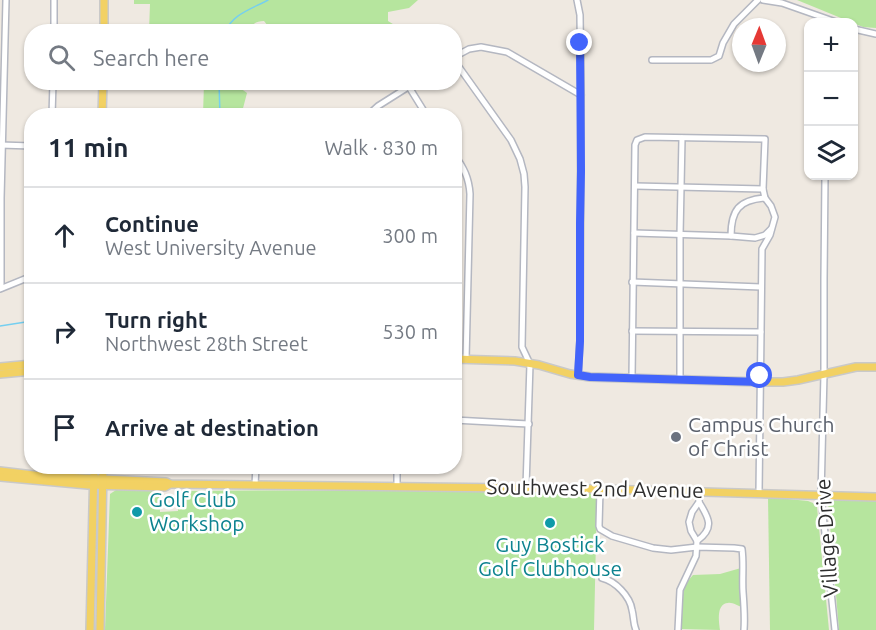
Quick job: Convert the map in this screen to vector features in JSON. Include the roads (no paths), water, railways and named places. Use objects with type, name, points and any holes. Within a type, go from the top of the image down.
[{"type":"main road","points":[[104,0],[104,24]]},
{"type":"main road","points":[[102,108],[103,90]]},
{"type":"main road","points":[[462,360],[506,360],[578,375],[760,382],[783,382],[856,367],[876,367]]},
{"type":"main road","points":[[0,367],[24,365]]},
{"type":"main road","points":[[0,374],[24,372]]},
{"type":"main road","name":"Southwest 2nd Avenue","points":[[0,471],[24,474]]},
{"type":"main road","name":"Southwest 2nd Avenue","points":[[25,474],[94,482]]},
{"type":"main road","points":[[90,630],[94,474]]},
{"type":"main road","points":[[100,630],[102,474]]},
{"type":"main road","name":"Southwest 2nd Avenue","points":[[0,477],[165,487],[170,484],[255,484],[876,496]]},
{"type":"street","points":[[6,0],[1,145],[1,289],[24,279]]},
{"type":"street","points":[[54,0],[54,24]]},
{"type":"street","points":[[577,0],[580,15],[581,95],[578,375]]},
{"type":"street","points":[[652,60],[711,60],[719,56],[734,24],[758,0]]},
{"type":"street","points":[[763,0],[782,3],[824,18]]},
{"type":"street","points":[[858,30],[876,34]]},
{"type":"street","points":[[462,53],[469,49],[481,47],[507,52],[581,95]]},
{"type":"street","points":[[462,70],[510,140],[520,159],[524,174],[522,347],[530,364],[526,488]]},
{"type":"street","points":[[52,108],[53,90]]},
{"type":"street","points":[[376,108],[404,90]]},
{"type":"street","points":[[411,90],[422,108]]},
{"type":"street","points":[[632,378],[635,145],[638,140],[645,137],[765,139],[763,189],[775,218],[762,249],[759,493]]},
{"type":"street","points":[[680,380],[682,138]]},
{"type":"street","points":[[1,145],[24,146]]},
{"type":"street","points":[[462,166],[469,182],[470,194],[466,360]]},
{"type":"street","name":"Village Drive","points":[[825,180],[821,495],[835,630]]},
{"type":"street","points":[[635,186],[763,189]]},
{"type":"street","points":[[731,236],[732,221],[738,207],[749,200],[765,198]]},
{"type":"street","points":[[634,233],[755,238],[765,235],[772,227]]},
{"type":"street","points":[[755,238],[764,244]]},
{"type":"street","points":[[632,282],[761,287]]},
{"type":"street","points":[[632,331],[761,332]]},
{"type":"street","points":[[462,420],[529,424]]},
{"type":"street","points":[[255,484],[256,474]]},
{"type":"street","points":[[397,474],[397,486]]},
{"type":"street","points":[[600,489],[599,526],[612,536],[653,548],[671,550],[697,544],[742,549],[744,630]]},
{"type":"street","points":[[678,630],[680,590],[693,564],[697,544],[706,533],[709,523],[699,502],[699,492]]},
{"type":"street","points":[[697,544],[689,522],[699,502]]},
{"type":"street","points":[[602,578],[609,580],[625,594],[633,610],[636,630]]},
{"type":"waterway","points":[[230,24],[237,17],[268,0]]},
{"type":"waterway","points":[[219,90],[220,108]]},
{"type":"waterway","points":[[0,326],[24,322]]},
{"type":"place","name":"Campus Church of Christ","points":[[676,437]]},
{"type":"place","name":"Golf Club Workshop","points":[[137,512]]},
{"type":"place","name":"Guy Bostick Golf Clubhouse","points":[[550,523]]}]
